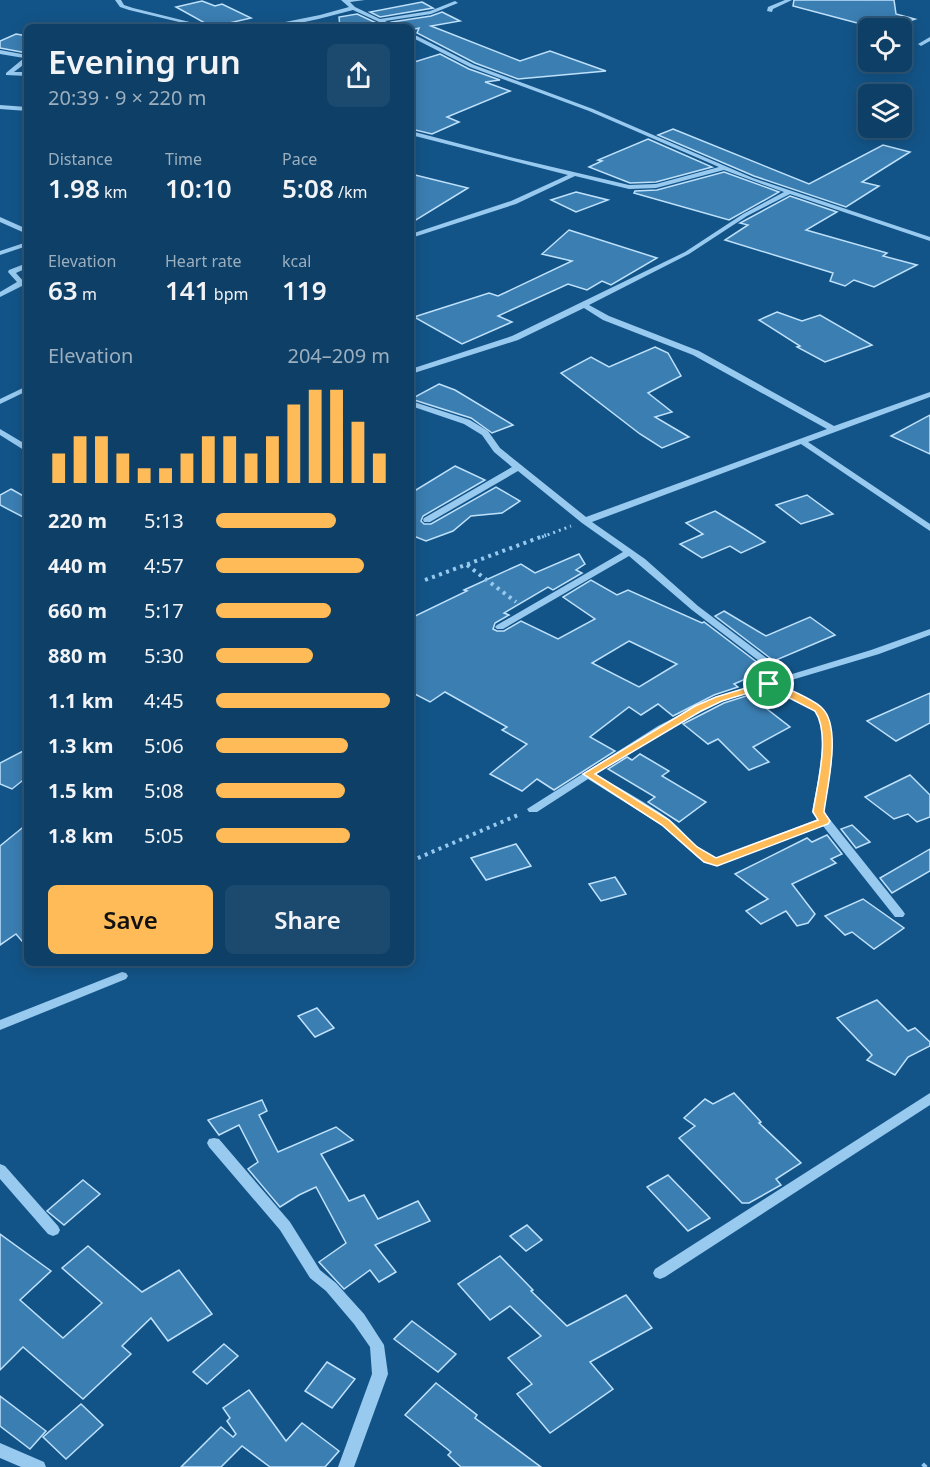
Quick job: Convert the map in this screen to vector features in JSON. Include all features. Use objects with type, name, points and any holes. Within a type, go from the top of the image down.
[{"type":"street","points":[[118,0],[122,6],[131,9],[194,24]]},
{"type":"street","points":[[344,1],[362,0]]},
{"type":"street","points":[[770,11],[789,0]]},
{"type":"street","points":[[344,1],[353,8],[388,24]]},
{"type":"street","points":[[381,21],[430,12],[454,3]]},
{"type":"street","points":[[279,24],[330,15],[353,8]]},
{"type":"street","points":[[414,37],[472,66],[591,110],[724,168],[930,239]]},
{"type":"street","points":[[921,44],[930,39]]},
{"type":"street","points":[[0,52],[24,57]]},
{"type":"street","points":[[8,74],[24,61]]},
{"type":"street","points":[[0,74],[24,74]]},
{"type":"street","points":[[0,107],[24,109]]},
{"type":"street","points":[[414,134],[608,183],[645,187],[724,168]]},
{"type":"street","points":[[414,235],[530,197],[573,175]]},
{"type":"street","points":[[414,371],[515,338],[687,253],[745,215],[789,192]]},
{"type":"street","points":[[0,219],[24,231]]},
{"type":"street","points":[[0,253],[24,245]]},
{"type":"street","points":[[0,295],[21,283],[12,272],[24,266]]},
{"type":"street","points":[[584,305],[606,318],[696,353],[835,430]]},
{"type":"street","points":[[0,402],[24,390]]},
{"type":"street","points":[[585,521],[930,394]]},
{"type":"street","points":[[414,404],[467,422],[484,433],[497,450],[518,468],[585,521],[630,552],[695,608],[787,678]]},
{"type":"street","points":[[0,431],[24,447]]},
{"type":"street","points":[[803,442],[930,528]]},
{"type":"street","points":[[427,520],[518,468]]},
{"type":"street","points":[[500,627],[630,552]]},
{"type":"street","points":[[533,809],[698,708],[719,699],[875,652],[930,632]]},
{"type":"street","points":[[769,684],[819,709],[824,718],[828,742],[818,812],[899,914]]},
{"type":"street","points":[[588,774],[666,822],[707,860],[717,862],[824,821]]},
{"type":"street","points":[[0,1025],[122,976]]},
{"type":"street","points":[[660,1273],[930,1098]]},
{"type":"street","points":[[214,1143],[285,1226],[315,1274],[331,1287],[359,1319],[377,1345],[380,1374],[346,1467]]},
{"type":"street","points":[[0,1170],[53,1230]]},
{"type":"street","points":[[0,1450],[38,1467]]},
{"type":"path","points":[[425,580],[585,521]]},
{"type":"path","points":[[466,565],[527,610]]},
{"type":"path","points":[[414,860],[533,809]]},
{"type":"path","points":[[923,1467],[930,1460]]},
{"type":"building","points":[[794,0],[894,0],[896,14],[911,18],[858,18],[858,23],[793,6]]},
{"type":"building","points":[[202,1],[215,6],[222,4],[251,18],[225,24],[207,24],[176,7]]},
{"type":"building","points":[[422,2],[433,8],[380,17],[370,12]]},
{"type":"building","points":[[442,12],[460,21],[431,26],[520,61],[550,51],[606,71],[518,79],[475,63],[417,33],[419,28],[414,29],[414,24],[392,22]]},
{"type":"building","points":[[357,14],[379,24],[340,24],[339,17]]},
{"type":"building","points":[[16,34],[24,35],[24,52],[0,48],[0,41]]},
{"type":"building","points":[[440,54],[469,69],[500,80],[485,82],[510,91],[447,117],[459,122],[432,134],[414,130],[414,62]]},
{"type":"building","points":[[673,129],[809,184],[883,145],[910,152],[862,182],[879,186],[846,207],[754,176],[658,135]]},
{"type":"building","points":[[648,139],[712,167],[656,182],[630,183],[589,167],[602,161],[598,160]]},
{"type":"building","points":[[724,172],[779,192],[729,220],[634,193],[635,191],[657,190]]},
{"type":"building","points":[[414,175],[468,188],[414,221]]},
{"type":"building","points":[[576,192],[608,200],[576,212],[551,200]]},
{"type":"building","points":[[790,196],[837,212],[806,230],[887,253],[883,256],[917,265],[874,287],[854,280],[845,286],[830,281],[833,273],[725,240],[748,225],[740,223]]},
{"type":"building","points":[[569,230],[657,258],[611,285],[602,281],[587,290],[568,284],[498,316],[512,322],[462,344],[414,317],[489,293],[498,296],[572,261],[542,254]]},
{"type":"building","points":[[777,312],[802,321],[820,315],[872,345],[825,362],[797,347],[800,346],[759,320]]},
{"type":"building","points":[[655,347],[668,353],[681,376],[648,393],[672,412],[655,417],[689,437],[662,448],[640,434],[561,373],[591,357],[609,367]]},
{"type":"building","points":[[439,384],[455,390],[513,425],[492,433],[471,418],[414,400],[414,397]]},
{"type":"building","points":[[930,415],[930,454],[891,436]]},
{"type":"building","points":[[455,466],[485,480],[423,516],[421,521],[424,524],[431,524],[496,487],[520,501],[502,513],[471,516],[453,531],[426,541],[414,536],[414,491]]},
{"type":"building","points":[[11,489],[24,496],[24,517],[0,505],[0,495]]},
{"type":"building","points":[[807,495],[833,514],[801,524],[776,505]]},
{"type":"building","points":[[715,511],[765,542],[741,553],[730,546],[702,558],[680,544],[703,534],[686,523]]},
{"type":"building","points":[[579,554],[585,564],[576,570],[582,573],[553,590],[548,587],[504,613],[509,615],[495,623],[493,629],[497,631],[504,631],[521,621],[558,639],[595,619],[563,597],[591,580],[617,595],[628,590],[704,622],[762,666],[757,668],[762,672],[734,684],[738,687],[714,695],[673,716],[658,704],[641,715],[629,707],[590,737],[615,751],[554,790],[537,779],[522,791],[490,774],[527,744],[502,730],[507,727],[445,692],[430,702],[414,694],[414,617],[521,564],[535,573]],"holes":[[[629,641],[677,664],[639,687],[592,663]]]},
{"type":"building","points":[[724,611],[766,636],[810,617],[835,635],[774,661],[715,616]]},
{"type":"building","points":[[930,693],[930,723],[896,741],[867,721]]},
{"type":"building","points":[[749,695],[790,727],[753,747],[769,762],[749,770],[718,739],[708,744],[683,724],[724,703]]},
{"type":"building","points":[[24,751],[24,779],[12,789],[0,784],[0,763]]},
{"type":"building","points":[[640,754],[669,771],[662,776],[706,802],[679,822],[648,802],[655,797],[608,769],[627,757],[632,760]]},
{"type":"building","points":[[910,775],[930,795],[930,817],[917,822],[908,814],[894,819],[865,797]]},
{"type":"building","points":[[852,825],[870,842],[856,848],[841,829]]},
{"type":"building","points":[[24,826],[24,943],[16,934],[0,945],[0,846]]},
{"type":"building","points":[[827,835],[842,854],[831,859],[836,863],[792,884],[815,914],[808,923],[797,926],[786,911],[761,924],[746,911],[768,899],[735,874],[807,838],[812,842]]},
{"type":"building","points":[[516,844],[531,866],[486,880],[471,858]]},
{"type":"building","points":[[930,849],[930,871],[892,893],[880,878]]},
{"type":"building","points":[[615,877],[626,894],[601,901],[589,884]]},
{"type":"building","points":[[863,899],[904,928],[874,949],[852,932],[845,935],[825,916]]},
{"type":"building","points":[[877,1000],[908,1031],[915,1028],[930,1042],[930,1046],[908,1057],[895,1075],[867,1060],[872,1055],[837,1018]]},
{"type":"building","points":[[317,1008],[334,1028],[315,1037],[298,1016]]},
{"type":"building","points":[[734,1093],[761,1122],[759,1123],[801,1163],[776,1179],[781,1185],[749,1203],[742,1203],[679,1138],[695,1126],[684,1118],[705,1099],[713,1104]]},
{"type":"building","points":[[262,1100],[267,1111],[259,1115],[278,1152],[336,1127],[353,1140],[321,1154],[349,1201],[364,1195],[378,1219],[418,1201],[430,1221],[375,1245],[396,1272],[379,1282],[370,1270],[344,1289],[319,1262],[346,1243],[316,1187],[280,1207],[248,1169],[258,1162],[239,1125],[219,1135],[208,1120]]},
{"type":"building","points":[[668,1175],[710,1218],[688,1231],[647,1187]]},
{"type":"building","points":[[83,1180],[100,1194],[64,1225],[47,1211]]},
{"type":"building","points":[[527,1225],[542,1240],[526,1251],[510,1236]]},
{"type":"building","points":[[0,1234],[51,1271],[20,1300],[63,1338],[102,1303],[62,1268],[88,1246],[142,1292],[179,1270],[212,1314],[168,1341],[151,1318],[122,1346],[131,1354],[83,1399],[23,1347],[0,1370]]},
{"type":"building","points":[[500,1256],[533,1290],[531,1291],[567,1326],[626,1295],[652,1328],[590,1362],[613,1389],[550,1433],[517,1394],[532,1384],[508,1358],[541,1336],[510,1306],[490,1320],[458,1284]]},
{"type":"building","points":[[412,1321],[456,1354],[438,1372],[394,1339]]},
{"type":"building","points":[[224,1344],[238,1356],[207,1384],[193,1372]]},
{"type":"building","points":[[327,1362],[355,1379],[332,1408],[305,1391]]},
{"type":"building","points":[[436,1383],[477,1415],[475,1418],[541,1467],[461,1467],[448,1455],[451,1452],[405,1415]]},
{"type":"building","points":[[249,1390],[286,1441],[302,1423],[339,1451],[325,1467],[270,1467],[242,1446],[221,1467],[181,1467],[221,1427],[233,1437],[236,1434],[227,1421],[230,1418],[223,1408]]},
{"type":"building","points":[[0,1396],[46,1431],[30,1449],[0,1426]]},
{"type":"building","points":[[81,1404],[103,1425],[66,1459],[43,1437]]},
{"type":"route","points":[[769,684],[819,709],[824,718],[828,742],[818,812],[824,821],[717,862],[707,860],[666,822],[588,774],[698,708],[719,699],[769,684]]}]
